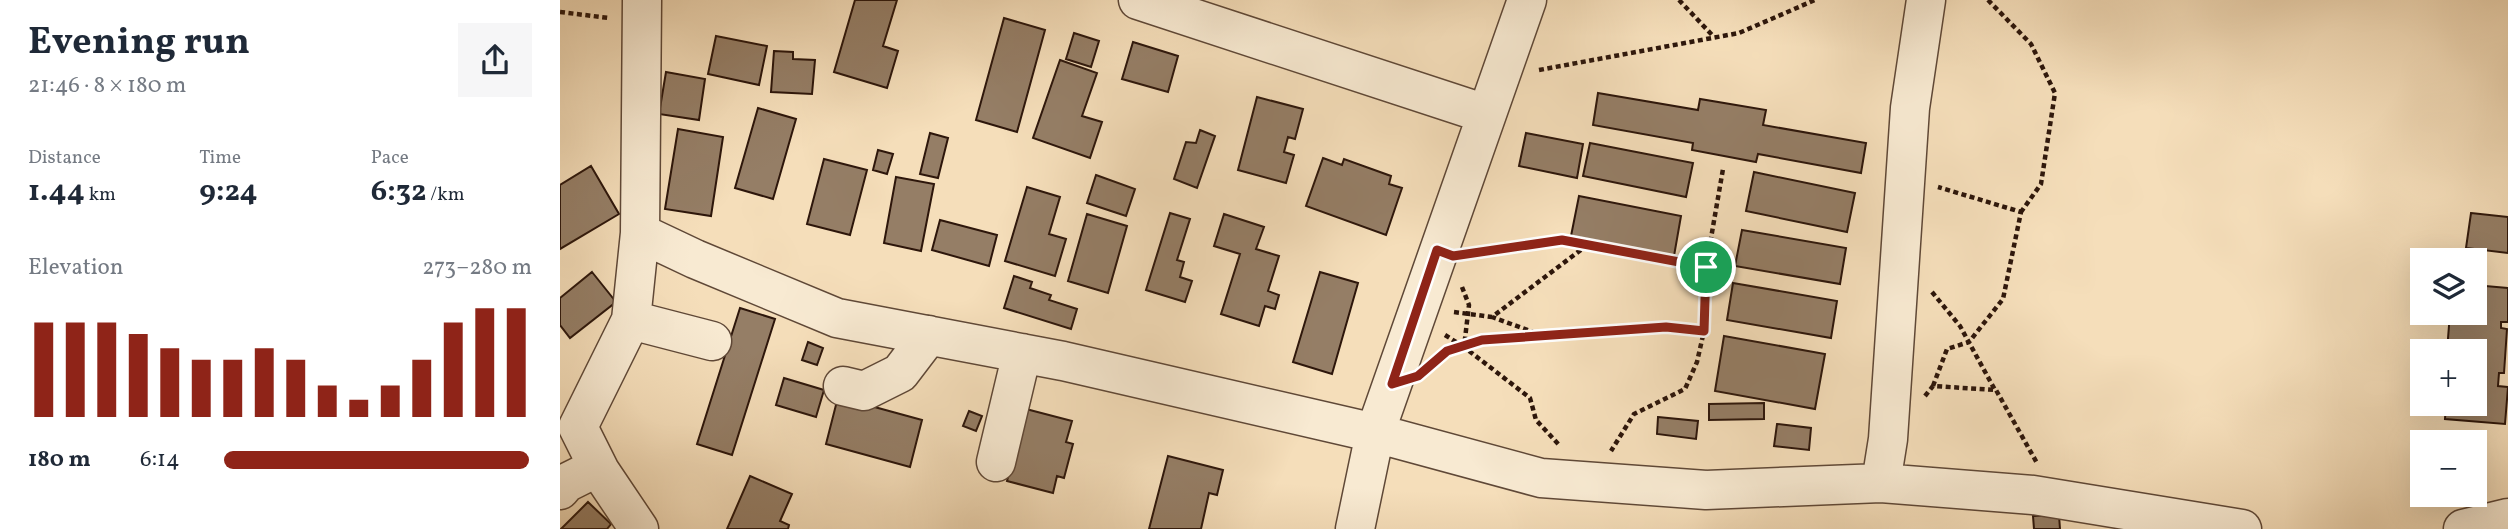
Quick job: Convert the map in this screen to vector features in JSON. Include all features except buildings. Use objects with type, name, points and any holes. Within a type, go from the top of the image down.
[{"type":"street","points":[[1138,0],[1486,114]]},
{"type":"street","points":[[1355,529],[1375,433],[1445,253],[1486,114],[1527,0]]},
{"type":"street","points":[[1881,483],[1888,439],[1910,108],[1926,0]]},
{"type":"street","points":[[639,529],[598,467],[578,427],[631,320],[639,233],[642,10]]},
{"type":"street","points":[[639,233],[837,318],[1022,352],[1375,433],[1541,478],[1706,490],[1881,483],[2033,495],[2242,529]]},
{"type":"street","points":[[631,320],[712,341]]},
{"type":"street","points":[[843,386],[864,391],[900,373],[929,335]]},
{"type":"street","points":[[996,463],[1022,352]]},
{"type":"street","points":[[560,490],[566,483],[598,467]]},
{"type":"street","points":[[2463,529],[2508,518]]},
{"type":"path","points":[[1678,0],[1715,37]]},
{"type":"path","points":[[1501,77],[1739,33],[1815,0]]},
{"type":"path","points":[[1924,397],[1933,386],[1947,349],[1969,342],[2003,299],[2021,212],[2041,184],[2055,93],[2031,44],[1988,0]]},
{"type":"path","points":[[560,12],[642,10]]},
{"type":"path","points":[[1464,348],[1530,398],[1536,420],[1601,482],[1611,451],[1634,414],[1685,389],[1697,362],[1704,331],[1706,267],[1723,169]]},
{"type":"path","points":[[1905,173],[1954,193],[2021,212]]},
{"type":"path","points":[[1464,348],[1469,305],[1445,253],[1562,240],[1706,267]]},
{"type":"path","points":[[1544,336],[1492,317],[1586,246]]},
{"type":"path","points":[[1900,253],[1960,326],[2037,460],[2033,495]]},
{"type":"path","points":[[1392,384],[1418,376],[1447,351],[1464,348],[1482,340],[1666,327],[1704,331]]},
{"type":"path","points":[[1933,386],[1996,390]]},
{"type":"route","points":[[1562,240],[1706,267],[1704,331],[1666,327],[1482,340],[1464,348],[1447,351],[1418,376],[1392,384],[1437,250],[1453,256],[1562,240]]}]
